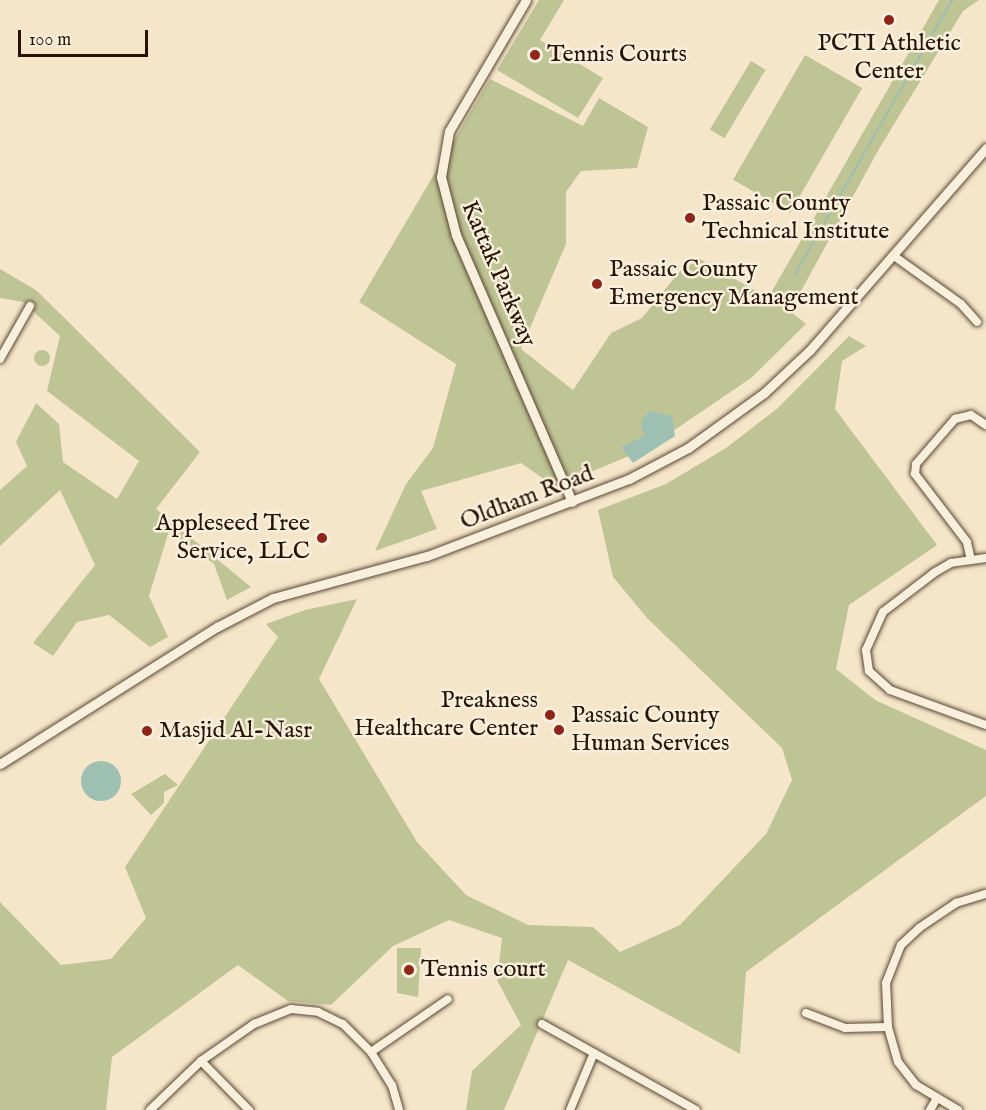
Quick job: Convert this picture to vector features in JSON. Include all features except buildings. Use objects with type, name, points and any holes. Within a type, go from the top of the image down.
[{"type":"street","name":"Kattak Parkway","points":[[526,0],[449,131],[441,177],[456,235],[572,502]]},
{"type":"street","name":"Oldham Road","points":[[0,764],[217,627],[273,598],[359,579],[572,502],[658,466],[748,406],[810,350],[986,148]]},
{"type":"street","points":[[894,256],[977,322]]},
{"type":"street","points":[[0,359],[30,306]]},
{"type":"street","points":[[970,561],[967,542],[915,474],[916,464],[955,419],[971,415],[986,425]]},
{"type":"street","points":[[986,558],[951,563],[883,612],[868,639],[866,660],[877,681],[890,690],[986,725]]},
{"type":"street","points":[[958,1110],[937,1098],[904,1072],[888,1027],[886,983],[902,945],[946,908],[986,894]]},
{"type":"street","points":[[371,1052],[448,999]]},
{"type":"street","points":[[150,1110],[201,1062],[254,1024],[291,1009],[318,1012],[343,1024],[371,1052],[392,1085],[399,1110]]},
{"type":"street","points":[[806,1013],[845,1028],[888,1027]]},
{"type":"street","points":[[542,1024],[696,1110]]},
{"type":"street","points":[[570,1110],[594,1053]]},
{"type":"street","points":[[201,1062],[249,1110]]},
{"type":"street","points":[[930,1110],[937,1098]]},
{"type":"green space","name":"Tennis Courts","points":[[539,0],[564,0],[540,40],[603,78],[578,118],[497,70]]},
{"type":"green space","points":[[939,0],[979,0],[963,11],[879,149],[790,311],[806,324],[751,378],[648,448],[555,487],[521,463],[421,491],[437,529],[375,551],[406,484],[433,448],[456,364],[359,302],[490,79],[583,126],[599,98],[648,127],[637,168],[581,171],[566,192],[566,244],[521,349],[573,390],[611,333],[642,318],[680,271],[700,259],[768,298]]},
{"type":"green space","points":[[805,55],[862,88],[790,213],[733,180]]},
{"type":"green space","points":[[751,61],[766,70],[724,138],[710,130]]},
{"type":"green space","points":[[0,269],[36,290],[200,452],[156,509],[251,587],[227,600],[214,564],[169,531],[149,596],[168,637],[150,647],[109,615],[77,622],[53,656],[33,643],[95,565],[60,490],[0,546],[0,490],[27,466],[16,442],[36,403],[59,424],[63,462],[117,499],[139,461],[47,391],[60,336],[23,302],[0,298]]},
{"type":"green space","points":[[849,336],[866,346],[842,361],[835,409],[937,545],[849,605],[836,669],[875,700],[986,750],[986,796],[746,972],[740,1054],[568,960],[504,1110],[466,1110],[472,1071],[521,1025],[497,980],[502,938],[449,920],[393,946],[331,1005],[288,1001],[238,965],[112,1057],[106,1110],[0,1110],[0,902],[61,965],[111,959],[146,918],[125,867],[278,637],[266,624],[305,610],[357,599],[319,679],[417,842],[466,895],[528,925],[593,927],[620,952],[680,925],[766,834],[792,780],[782,748],[647,618],[613,577],[598,510],[666,484],[726,448],[778,408]]},
{"type":"green space","points":[[42,350],[50,358],[42,366],[34,358]]},
{"type":"green space","points":[[165,774],[178,785],[164,792],[164,803],[151,815],[131,794]]},
{"type":"green space","name":"Tennis court","points":[[397,948],[421,948],[418,997],[397,993]]},
{"type":"shaded area","points":[[649,411],[672,416],[675,436],[633,463],[621,447],[644,436],[641,422]]},
{"type":"shaded area","points":[[101,761],[115,767],[121,781],[115,795],[101,801],[87,795],[81,781],[87,767]]},
{"type":"waterway","points":[[794,276],[952,0]]},
{"type":"place","name":"PCTI Athletic Center","points":[[889,20]]},
{"type":"place","name":"Tennis Courts","points":[[535,55]]},
{"type":"place","name":"Passaic County Technical Institute","points":[[690,218]]},
{"type":"place","name":"Passaic County Emergency Management","points":[[597,284]]},
{"type":"place","name":"Appleseed Tree Service, LLC","points":[[322,538]]},
{"type":"place","name":"Preakness Healthcare Center","points":[[550,715]]},
{"type":"place","name":"Passaic County Human Services","points":[[559,730]]},
{"type":"place","name":"Masjid Al-Nasr","points":[[147,731]]},
{"type":"place","name":"Tennis court","points":[[409,970]]}]
